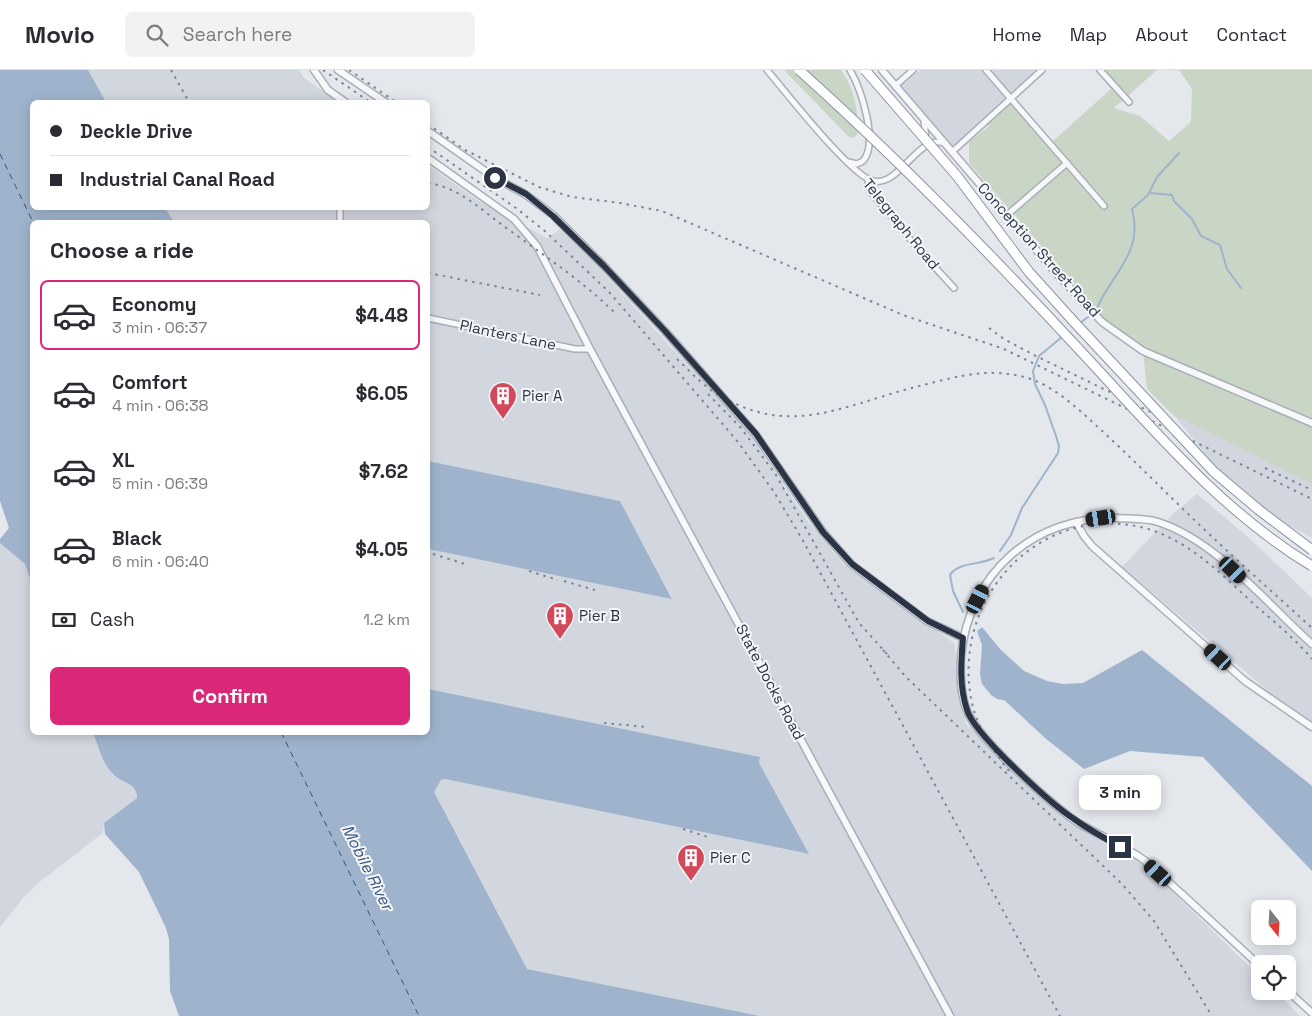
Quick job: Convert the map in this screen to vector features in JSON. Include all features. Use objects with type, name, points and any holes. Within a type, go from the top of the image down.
[{"type":"highway","points":[[798,70],[856,121],[976,239],[1184,463],[1241,516],[1283,548],[1312,566]]},
{"type":"highway","points":[[865,70],[957,176],[1029,272],[1115,366],[1214,472],[1258,510],[1312,550]]},
{"type":"street","points":[[314,70],[328,90],[342,100]]},
{"type":"street","points":[[338,70],[382,100]]},
{"type":"street","name":"Telegraph Road","points":[[767,70],[845,161],[868,180],[870,191],[954,288]]},
{"type":"street","points":[[845,161],[860,163],[868,156],[869,151],[865,103],[850,70]]},
{"type":"street","name":"Conception Street Road","points":[[882,70],[1057,274],[1102,322],[1143,351],[1312,423]]},
{"type":"street","points":[[895,86],[913,70]]},
{"type":"street","points":[[986,70],[1104,206]]},
{"type":"street","points":[[952,152],[1042,70]]},
{"type":"street","points":[[1100,70],[1129,102]]},
{"type":"street","points":[[921,115],[927,134],[922,149]]},
{"type":"street","points":[[430,132],[495,178],[526,194],[553,216],[604,266],[665,331],[756,434],[823,532],[852,564],[928,621],[963,638]]},
{"type":"street","points":[[868,180],[878,182],[889,178],[922,149],[934,142],[946,144]]},
{"type":"street","name":"State Docks Road","points":[[430,159],[514,219],[537,246],[590,349],[950,1016]]},
{"type":"street","points":[[1007,214],[1067,163]]},
{"type":"street","name":"Planters Lane","points":[[430,318],[575,349],[590,349]]},
{"type":"street","points":[[1251,958],[1144,860],[1072,818],[985,738],[967,711],[960,669],[963,638],[971,612],[984,586],[1002,563],[1034,538],[1054,527],[1101,518],[1157,522],[1187,536],[1219,556],[1312,644]]},
{"type":"street","points":[[1076,522],[1092,546],[1245,681],[1312,727]]},
{"type":"street","points":[[1296,998],[1312,1013]]},
{"type":"shaded area","points":[[88,70],[299,70],[304,78],[336,100],[105,100]]},
{"type":"shaded area","points":[[920,70],[1037,70],[953,146],[901,86]]},
{"type":"shaded area","points":[[430,166],[479,201],[547,238],[561,229],[577,244],[750,434],[807,520],[843,564],[954,643],[966,724],[1081,829],[1147,867],[1251,968],[1251,1000],[1284,1000],[1300,1016],[760,1016],[527,969],[434,794],[434,790],[441,780],[445,779],[808,854],[759,763],[760,757],[430,689],[430,549],[672,598],[620,501],[430,461],[430,220],[173,220],[166,210],[430,210]]},
{"type":"shaded area","points":[[1174,415],[1312,484],[1312,538],[1274,517],[1218,470]]},
{"type":"shaded area","points":[[1197,494],[1248,537],[1312,598],[1312,728],[1122,567],[1175,512]]},
{"type":"shaded area","points":[[0,543],[25,564],[30,578],[30,735],[94,735],[107,767],[116,777],[135,787],[137,798],[104,823],[103,833],[38,883],[0,927]]},
{"type":"green space","points":[[784,70],[841,70],[852,92],[859,133],[853,138],[849,137]]},
{"type":"green space","points":[[1095,70],[1157,70],[1114,108],[1140,116],[1169,141],[1191,122],[1192,89],[1179,70],[1312,70],[1312,484],[1173,415],[1147,389],[1143,351],[1102,322],[1056,273],[1059,266],[969,163],[969,142],[989,126],[983,119],[1010,94],[1053,141],[1111,89]]},
{"type":"water","points":[[0,70],[88,70],[105,100],[30,100],[30,210],[166,210],[173,220],[30,220],[30,578],[25,564],[0,543],[0,539],[9,528],[0,501]]},
{"type":"water","points":[[430,461],[620,501],[672,599],[430,549]]},
{"type":"water","points":[[982,627],[1000,649],[1024,671],[1047,681],[1063,684],[1083,683],[1142,650],[1312,786],[1312,871],[1203,757],[1130,751],[1084,769],[1045,738],[1004,700],[997,699],[991,695],[982,684],[980,675],[982,645],[977,631]]},
{"type":"water","name":"Mobile River","points":[[430,689],[760,757],[759,763],[809,854],[445,779],[441,780],[434,792],[527,969],[760,1016],[179,1016],[170,991],[169,939],[166,928],[139,872],[105,834],[104,823],[137,798],[135,789],[110,771],[94,735],[430,735]]},
{"type":"waterway","points":[[1097,308],[1130,250],[1134,238],[1135,224],[1132,209],[1148,195],[1157,177],[1179,153]]},
{"type":"waterway","points":[[1151,193],[1172,195],[1174,201],[1192,219],[1201,236],[1220,245],[1227,269],[1241,288]]},
{"type":"waterway","points":[[1080,323],[1088,317]]},
{"type":"waterway","points":[[1000,551],[1011,535],[1022,508],[1058,453],[1059,446],[1056,436],[1035,384],[1033,371],[1039,356],[1062,337]]},
{"type":"waterway","points":[[963,612],[953,591],[950,575],[958,568],[994,558]]},
{"type":"ferry route","points":[[0,154],[32,220]]},
{"type":"ferry route","points":[[282,735],[419,1016]]},
{"type":"railway","points":[[171,70],[188,100]]},
{"type":"railway","points":[[323,70],[367,100]]},
{"type":"railway","points":[[349,70],[393,100]]},
{"type":"railway","points":[[430,125],[465,150],[539,187],[572,197],[662,211],[903,315],[1004,349],[1312,499]]},
{"type":"railway","points":[[430,148],[516,208],[546,232],[610,293],[738,442],[774,492],[802,539],[1060,1016]]},
{"type":"railway","points":[[430,184],[452,190],[472,202],[579,282],[617,315]]},
{"type":"railway","points":[[430,273],[540,295]]},
{"type":"railway","points":[[989,328],[1004,339],[1034,355],[1157,415]]},
{"type":"railway","points":[[677,359],[699,381],[714,392],[736,404],[758,412],[778,416],[818,414],[918,386],[973,374],[1016,375],[1038,382],[1066,399],[1083,413],[1208,533],[1312,628]]},
{"type":"railway","points":[[708,394],[741,428],[776,475],[859,623],[887,654]]},
{"type":"railway","points":[[1265,468],[1312,490]]},
{"type":"railway","points":[[1009,771],[986,737],[973,708],[969,662],[975,627],[989,596],[1009,568],[1035,546],[1065,531],[1099,524],[1136,526],[1171,538],[1187,547],[1216,570],[1286,632],[1312,659]]},
{"type":"railway","points":[[433,554],[465,564]]},
{"type":"railway","points":[[529,571],[558,580]]},
{"type":"railway","points":[[564,581],[595,590]]},
{"type":"railway","points":[[883,650],[906,677],[1122,884],[1154,921],[1212,1016]]},
{"type":"railway","points":[[604,723],[647,727]]},
{"type":"railway","points":[[683,829],[711,838]]},
{"type":"place","name":"Pier A","points":[[503,420]]},
{"type":"place","name":"Pier B","points":[[560,640]]},
{"type":"place","name":"Pier C","points":[[691,882]]},
{"type":"route","points":[[495,178],[526,194],[553,216],[604,266],[665,331],[756,434],[823,532],[852,564],[928,621],[963,638],[960,669],[967,711],[985,738],[1063,811],[1080,824],[1120,847]]}]
